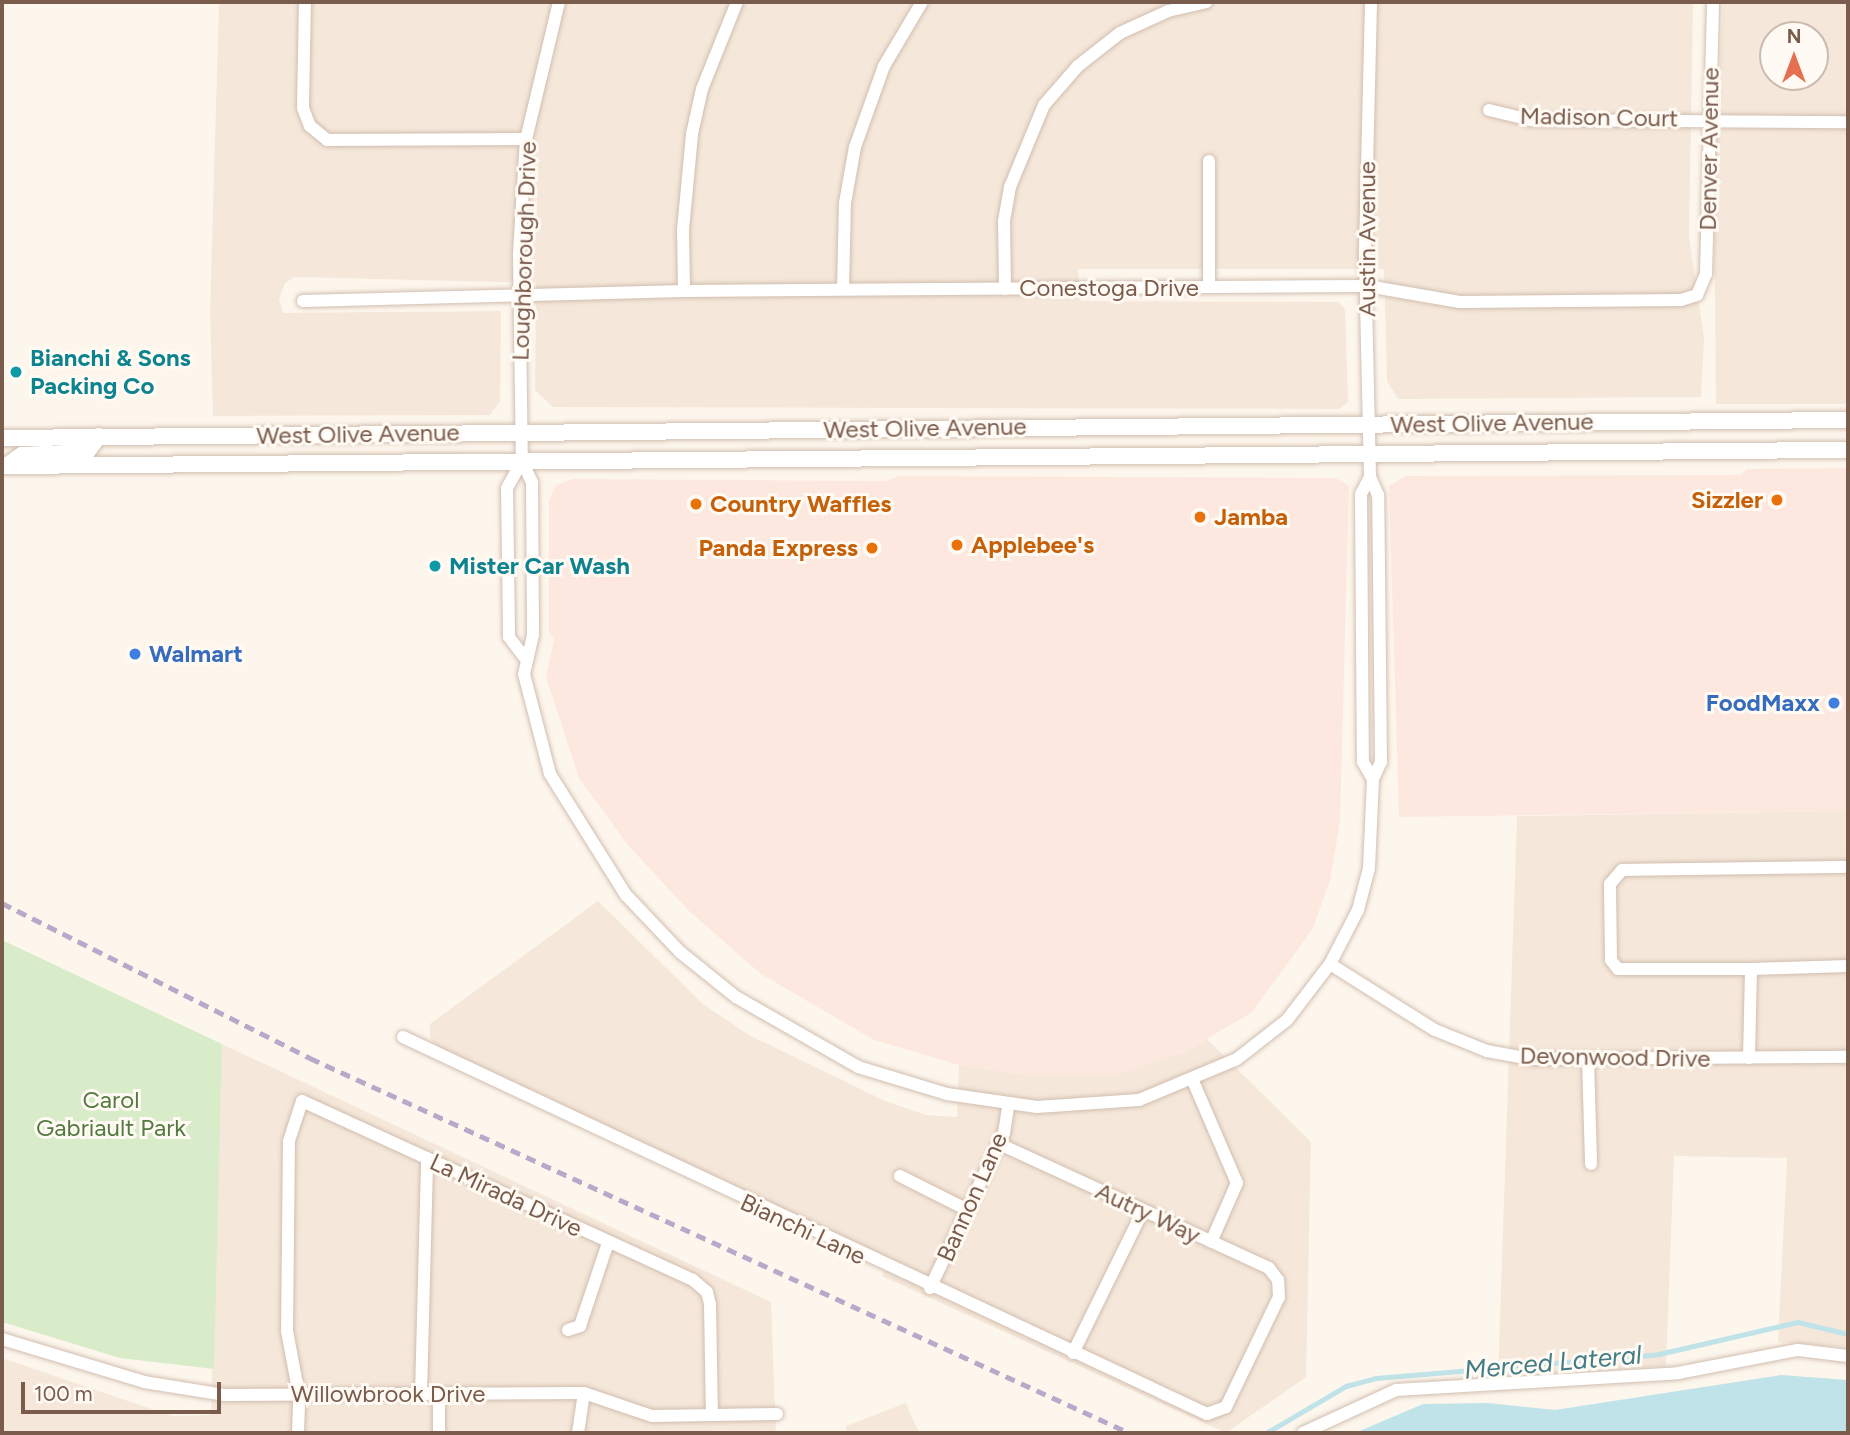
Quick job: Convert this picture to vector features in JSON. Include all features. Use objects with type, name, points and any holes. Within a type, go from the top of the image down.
[{"type":"main road","name":"West Olive Avenue","points":[[2,438],[1848,420]]},
{"type":"main road","points":[[4,466],[22,455],[87,452],[99,436]]},
{"type":"main road","name":"West Olive Avenue","points":[[4,466],[1848,450]]},
{"type":"street","points":[[305,2],[303,108],[310,126],[327,140],[526,139]]},
{"type":"street","name":"Loughborough Drive","points":[[559,2],[526,139],[519,295],[522,461],[532,482],[533,635],[524,657],[530,711],[550,774],[593,850],[633,903],[705,974],[775,1024],[830,1054],[902,1082],[1009,1104]]},
{"type":"street","points":[[684,291],[682,230],[692,134],[702,89],[737,2]]},
{"type":"street","points":[[843,289],[845,203],[855,147],[884,66],[922,2]]},
{"type":"street","points":[[1005,289],[1004,221],[1010,187],[1044,105],[1078,66],[1120,33],[1168,11],[1206,2]]},
{"type":"street","name":"Austin Avenue","points":[[1330,964],[1358,910],[1369,868],[1373,779],[1381,762],[1378,495],[1370,477],[1367,286],[1371,2]]},
{"type":"street","name":"Denver Avenue","points":[[1697,295],[1706,274],[1713,2]]},
{"type":"street","name":"Madison Court","points":[[1489,110],[1531,120],[1710,118],[1848,122]]},
{"type":"street","points":[[1209,161],[1209,287]]},
{"type":"street","name":"Conestoga Drive","points":[[303,301],[684,291],[1367,286],[1460,302],[1681,300],[1697,295]]},
{"type":"street","name":"Loughborough Drive","points":[[522,461],[508,488],[509,637],[524,657]]},
{"type":"street","name":"Austin Avenue","points":[[1370,477],[1361,494],[1361,564],[1363,762],[1373,779]]},
{"type":"street","points":[[1361,564],[1370,579],[1371,624],[1378,642]]},
{"type":"street","points":[[1362,646],[1370,658],[1372,704],[1380,718]]},
{"type":"street","points":[[1848,867],[1622,870],[1610,884],[1611,960],[1618,969],[1848,967]]},
{"type":"street","points":[[1009,1104],[1095,1105],[1139,1100],[1193,1081],[1237,1059],[1287,1020],[1330,964]]},
{"type":"street","name":"Devonwood Drive","points":[[1330,964],[1466,1044],[1531,1059],[1848,1057]]},
{"type":"street","points":[[1749,1058],[1751,969]]},
{"type":"street","name":"Bianchi Lane","points":[[402,1037],[930,1288],[1207,1414]]},
{"type":"street","points":[[1588,1060],[1591,1164]]},
{"type":"street","points":[[1193,1081],[1237,1183],[1211,1242]]},
{"type":"street","name":"La Mirada Drive","points":[[299,1395],[288,1331],[288,1155],[302,1101],[694,1280],[707,1292],[712,1415]]},
{"type":"street","name":"Bannon Lane","points":[[930,1288],[999,1144],[1009,1104]]},
{"type":"street","name":"Autry Way","points":[[999,1144],[1269,1268],[1278,1280],[1279,1297],[1226,1407],[1207,1414]]},
{"type":"street","points":[[421,1394],[427,1158]]},
{"type":"street","points":[[900,1176],[968,1210]]},
{"type":"street","points":[[1073,1353],[1143,1211]]},
{"type":"street","points":[[568,1330],[580,1326],[608,1243]]},
{"type":"street","name":"Willowbrook Drive","points":[[2,1339],[144,1382],[224,1395],[584,1393],[638,1414],[777,1414]]},
{"type":"street","points":[[1303,1433],[1396,1390],[1678,1373],[1798,1350],[1848,1356]]},
{"type":"street","points":[[579,1433],[584,1393]]},
{"type":"street","points":[[439,1394],[439,1433]]},
{"type":"street","points":[[298,1433],[299,1395]]},
{"type":"shaded area","points":[[219,2],[1693,2],[1689,236],[1704,338],[1701,397],[1398,399],[1387,381],[1384,269],[1078,269],[1081,301],[1339,302],[1345,310],[1348,402],[1339,409],[553,407],[535,390],[536,283],[295,277],[285,283],[279,299],[283,313],[501,311],[500,401],[490,415],[213,416],[210,313]]},
{"type":"shaded area","points":[[1723,2],[1848,2],[1848,404],[1716,404],[1714,204]]},
{"type":"shaded area","points":[[1848,468],[1848,811],[1399,817],[1389,486],[1406,476],[1740,475],[1748,469]]},
{"type":"shaded area","points":[[899,476],[1336,478],[1349,486],[1340,822],[1330,881],[1312,930],[1251,1013],[1182,1053],[1115,1075],[1035,1076],[959,1065],[874,1040],[761,974],[689,911],[627,844],[579,778],[546,677],[554,640],[549,632],[549,501],[556,485],[572,479],[886,481]]},
{"type":"shaded area","points":[[1848,811],[1848,1347],[1778,1342],[1787,1158],[1674,1156],[1666,1366],[1498,1377],[1517,816]]},
{"type":"shaded area","points":[[598,901],[703,1004],[749,1035],[885,1101],[926,1115],[957,1117],[959,1065],[1035,1076],[1182,1053],[1207,1039],[1311,1142],[1306,1377],[1226,1433],[882,1276],[890,1260],[438,1050],[430,1038],[430,1024]]},
{"type":"shaded area","points":[[222,1044],[771,1302],[776,1433],[2,1433],[2,1358],[172,1416],[211,1415]]},
{"type":"shaded area","points":[[906,1403],[919,1433],[846,1433],[846,1426]]},
{"type":"green space","name":"Carol Gabriault Park","points":[[2,940],[222,1044],[214,1369],[120,1358],[2,1322]]},
{"type":"water","points":[[1781,1375],[1848,1380],[1848,1433],[1355,1433],[1423,1404],[1488,1403],[1555,1410]]},
{"type":"waterway","name":"Merced Lateral","points":[[1266,1433],[1346,1386],[1376,1378],[1659,1354],[1798,1322],[1848,1334]]},
{"type":"railway","points":[[2,903],[310,1058],[1130,1433]]},
{"type":"place","name":"Bianchi & Sons Packing Co","points":[[16,372]]},
{"type":"place","name":"Sizzler","points":[[1777,500]]},
{"type":"place","name":"Country Waffles","points":[[696,504]]},
{"type":"place","name":"Jamba","points":[[1200,517]]},
{"type":"place","name":"Applebee's","points":[[957,545]]},
{"type":"place","name":"Panda Express","points":[[872,548]]},
{"type":"place","name":"Mister Car Wash","points":[[435,566]]},
{"type":"place","name":"Walmart","points":[[135,654]]},
{"type":"place","name":"FoodMaxx","points":[[1834,703]]}]
